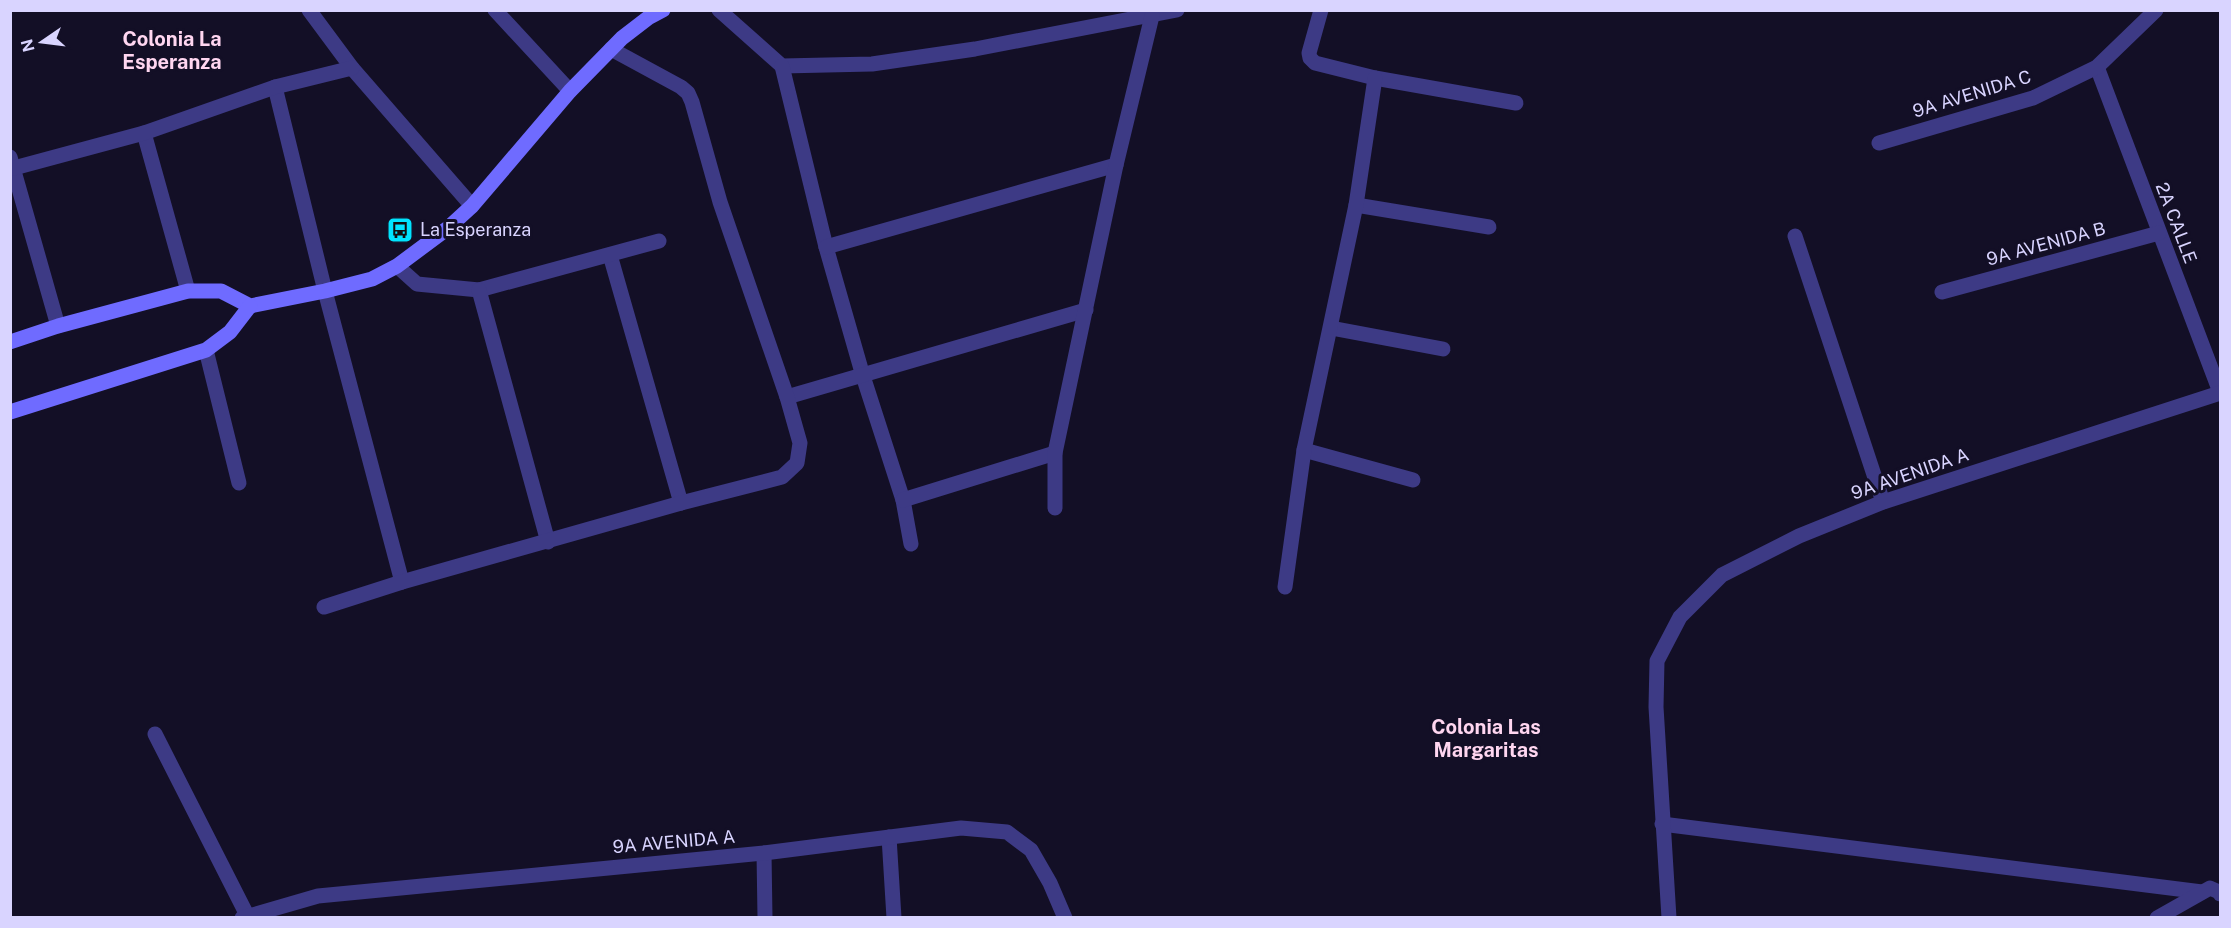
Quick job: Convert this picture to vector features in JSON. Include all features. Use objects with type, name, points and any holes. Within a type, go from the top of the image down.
[{"type":"main road","points":[[10,342],[58,326],[188,291],[221,291],[250,306],[372,279],[397,266],[448,228],[472,206],[570,92],[611,49],[637,25],[663,10]]},
{"type":"main road","points":[[10,412],[206,350],[230,332],[250,306]]},
{"type":"street","points":[[309,10],[352,68],[472,206]]},
{"type":"street","points":[[495,10],[570,92]]},
{"type":"street","points":[[719,10],[782,66],[826,247],[863,376],[903,500],[911,544]]},
{"type":"street","points":[[782,66],[872,64],[975,49],[1177,10]]},
{"type":"street","points":[[1321,10],[1309,53],[1312,61],[1375,78],[1516,103]]},
{"type":"street","name":"9A AVENIDA C","points":[[1879,142],[2033,98],[2097,68],[2156,10]]},
{"type":"street","points":[[1055,508],[1055,453],[1116,165],[1152,16]]},
{"type":"street","points":[[324,607],[402,582],[681,503],[782,477],[797,463],[800,443],[788,397],[720,202],[688,93],[611,49]]},
{"type":"street","points":[[58,326],[12,162],[144,133],[275,87],[352,68]]},
{"type":"street","name":"2A CALLE","points":[[2097,68],[2220,392]]},
{"type":"street","points":[[1285,587],[1304,450],[1356,205],[1375,78]]},
{"type":"street","points":[[275,87],[402,582]]},
{"type":"street","points":[[144,133],[188,291]]},
{"type":"street","points":[[826,247],[1116,165]]},
{"type":"street","points":[[1356,205],[1489,227]]},
{"type":"street","name":"9A AVENIDA B","points":[[1942,292],[2159,233]]},
{"type":"street","points":[[1795,236],[1883,502]]},
{"type":"street","points":[[397,266],[417,284],[478,290],[659,241]]},
{"type":"street","points":[[610,255],[681,503]]},
{"type":"street","points":[[478,290],[548,542]]},
{"type":"street","points":[[788,397],[1086,310]]},
{"type":"street","points":[[1330,328],[1443,350]]},
{"type":"street","points":[[206,350],[239,483]]},
{"type":"street","name":"9A AVENIDA A","points":[[1662,824],[1662,778],[1656,708],[1657,661],[1680,616],[1722,575],[1799,536],[1883,502],[2220,392]]},
{"type":"street","points":[[1304,450],[1413,480]]},
{"type":"street","points":[[903,500],[1055,453]]},
{"type":"street","points":[[155,734],[244,916]]},
{"type":"street","points":[[1669,918],[1662,824],[2202,892]]},
{"type":"street","name":"9A AVENIDA A","points":[[244,916],[318,896],[764,853],[961,828],[1007,832],[1031,850],[1050,883],[1065,918]]},
{"type":"street","points":[[889,837],[894,918]]},
{"type":"street","points":[[764,853],[765,918]]},
{"type":"street","points":[[2157,918],[2210,888],[2220,894]]},
{"type":"place","name":"La Esperanza","points":[[400,230]]},
{"type":"district","name":"Colonia La Esperanza","points":[[172,50]]},
{"type":"district","name":"Colonia Las Margaritas","points":[[1486,738]]}]
